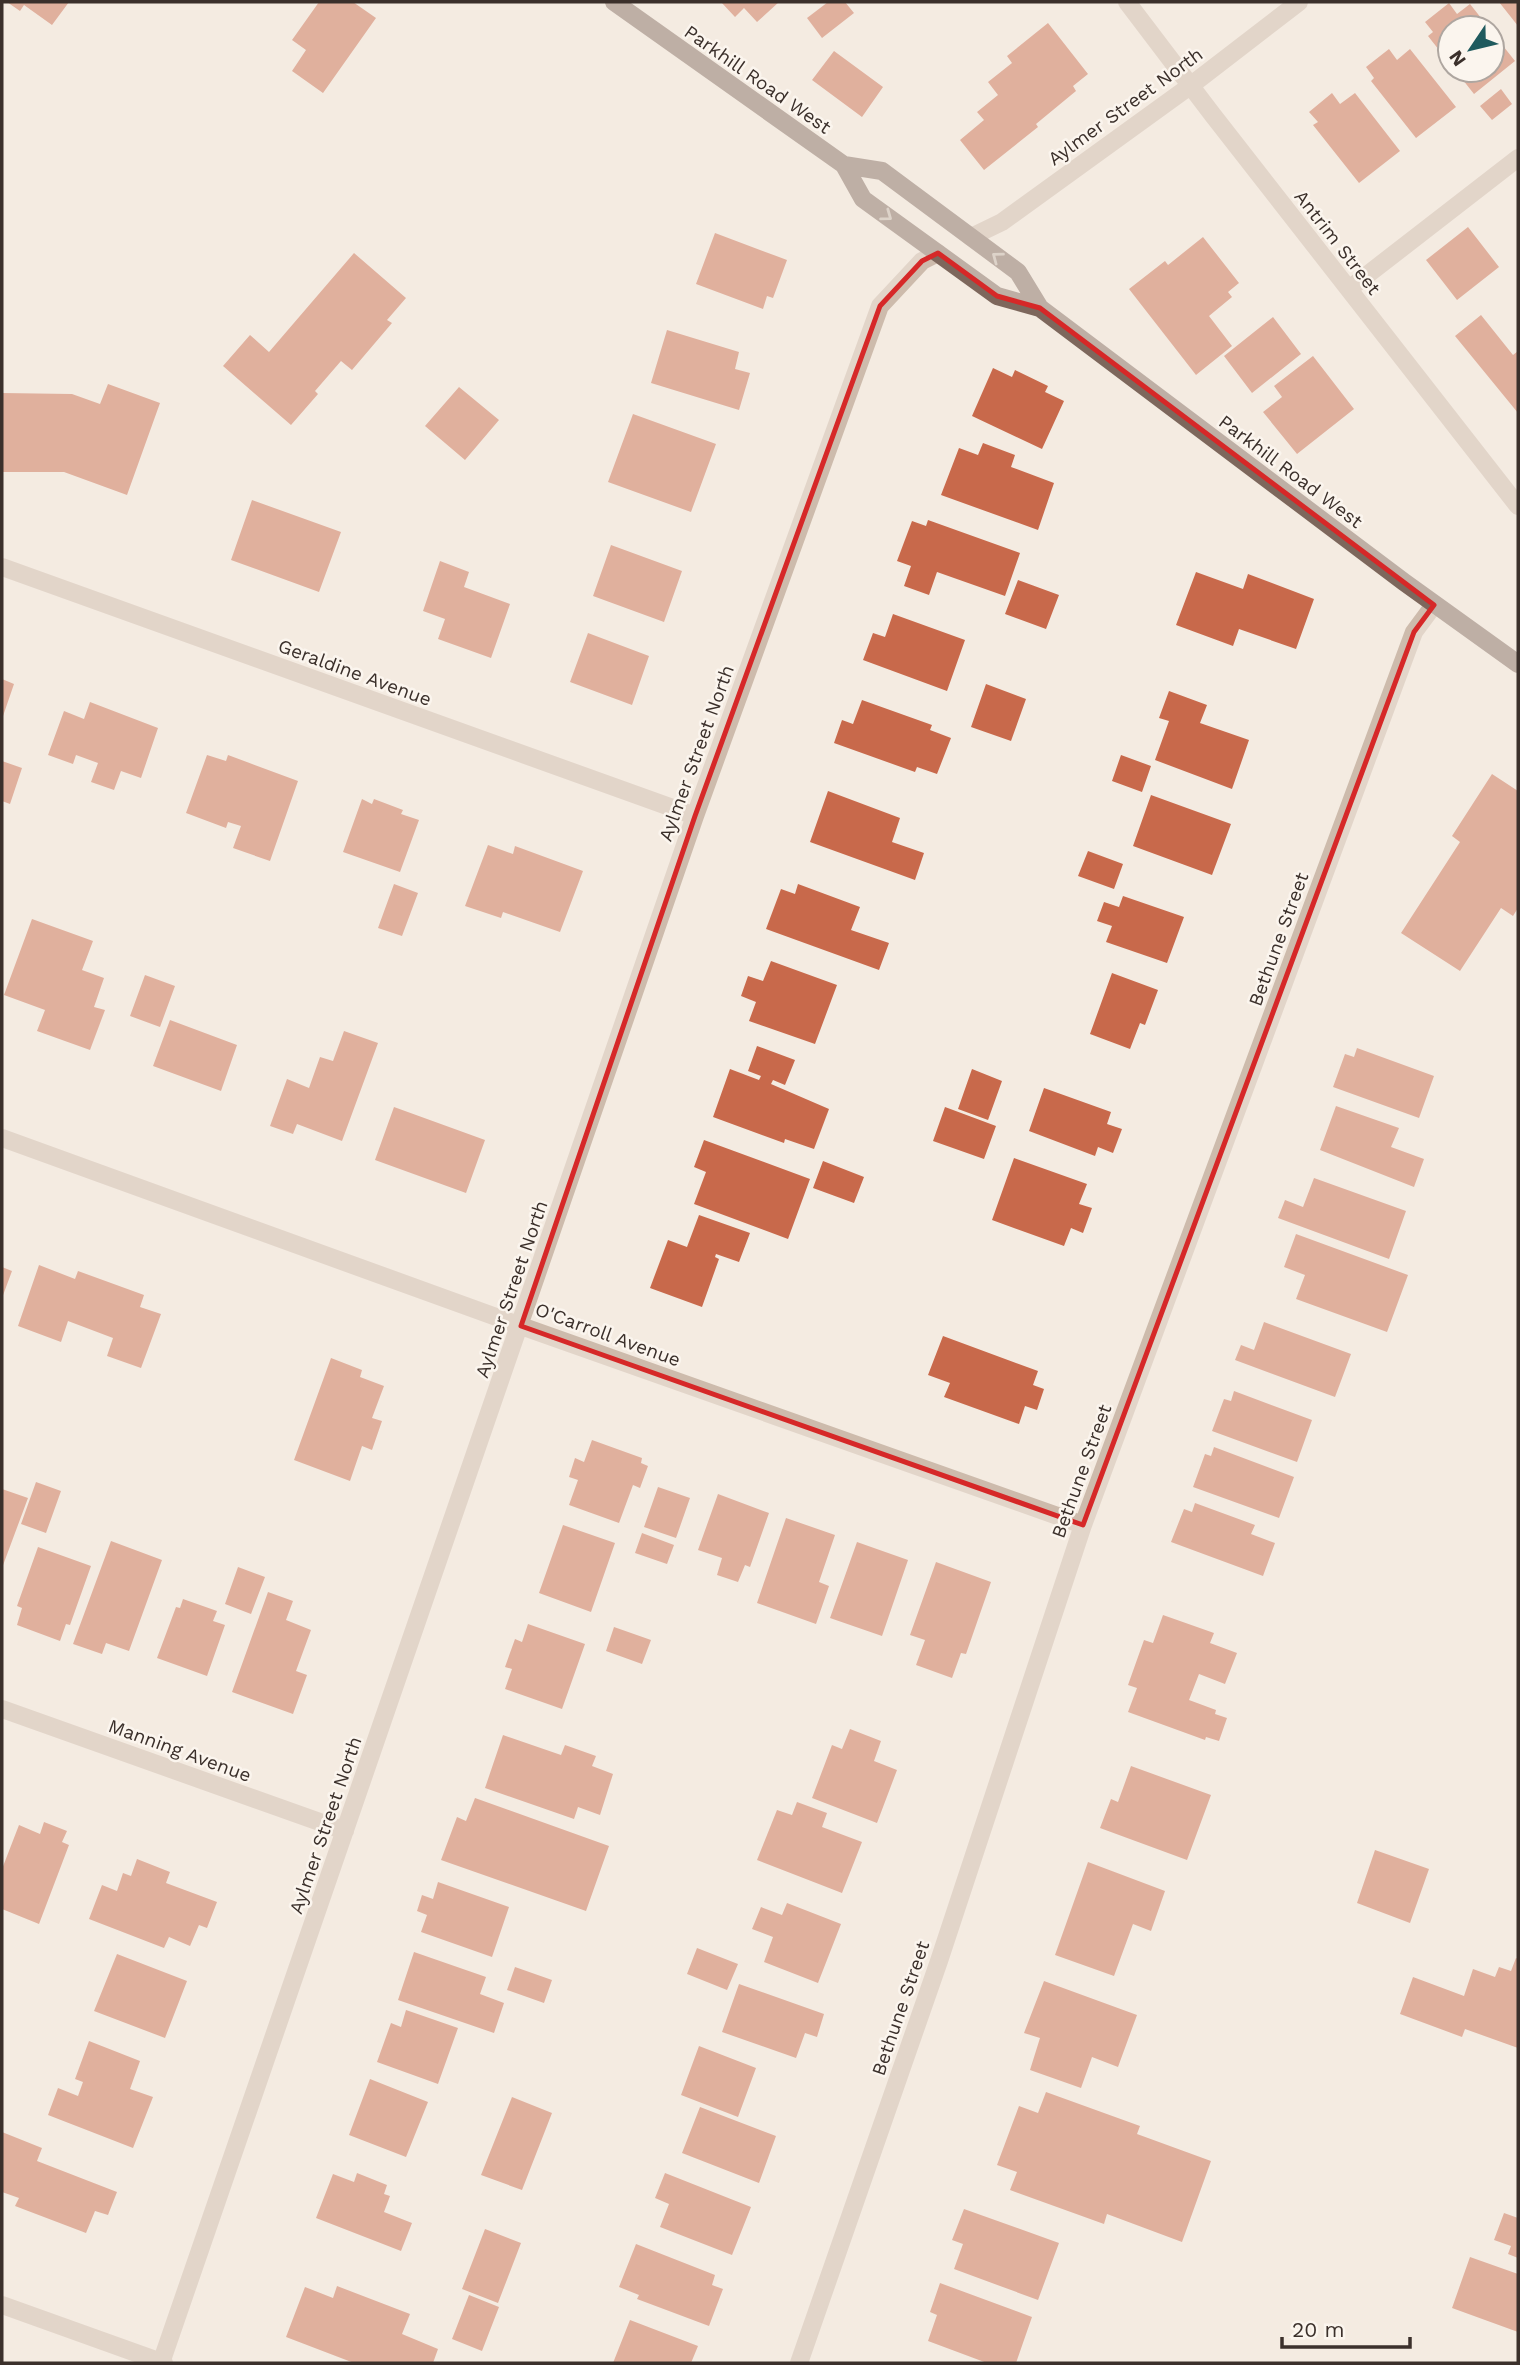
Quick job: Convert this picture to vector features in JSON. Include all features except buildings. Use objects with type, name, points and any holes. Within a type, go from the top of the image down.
[{"type":"main road","name":"Parkhill Road West","points":[[614,2],[844,165],[863,199],[997,296],[1040,308],[1434,605],[1518,664]]},
{"type":"main road","name":"Parkhill Road West","points":[[844,165],[882,171],[1018,272],[1040,308]]},
{"type":"street","name":"Antrim Street","points":[[1127,2],[1518,506]]},
{"type":"street","name":"Aylmer Street North","points":[[971,237],[1002,222],[1190,86],[1299,2]]},
{"type":"street","points":[[1349,289],[1518,158]]},
{"type":"street","name":"Aylmer Street North","points":[[162,2363],[695,816],[880,306],[922,261],[938,253]]},
{"type":"street","name":"Geraldine Avenue","points":[[2,568],[695,816]]},
{"type":"street","name":"Bethune Street","points":[[799,2363],[939,1961],[1083,1525],[1414,632],[1434,605]]},
{"type":"street","name":"O'Carroll Avenue","points":[[2,1138],[1083,1525]]},
{"type":"street","name":"Manning Avenue","points":[[2,1709],[345,1831]]},
{"type":"street","points":[[2,2305],[162,2363]]},
{"type":"highlighted area","points":[[938,253],[997,296],[1040,308],[1434,605],[1414,632],[1083,1525],[521,1326],[695,816],[880,306],[922,261]]}]
